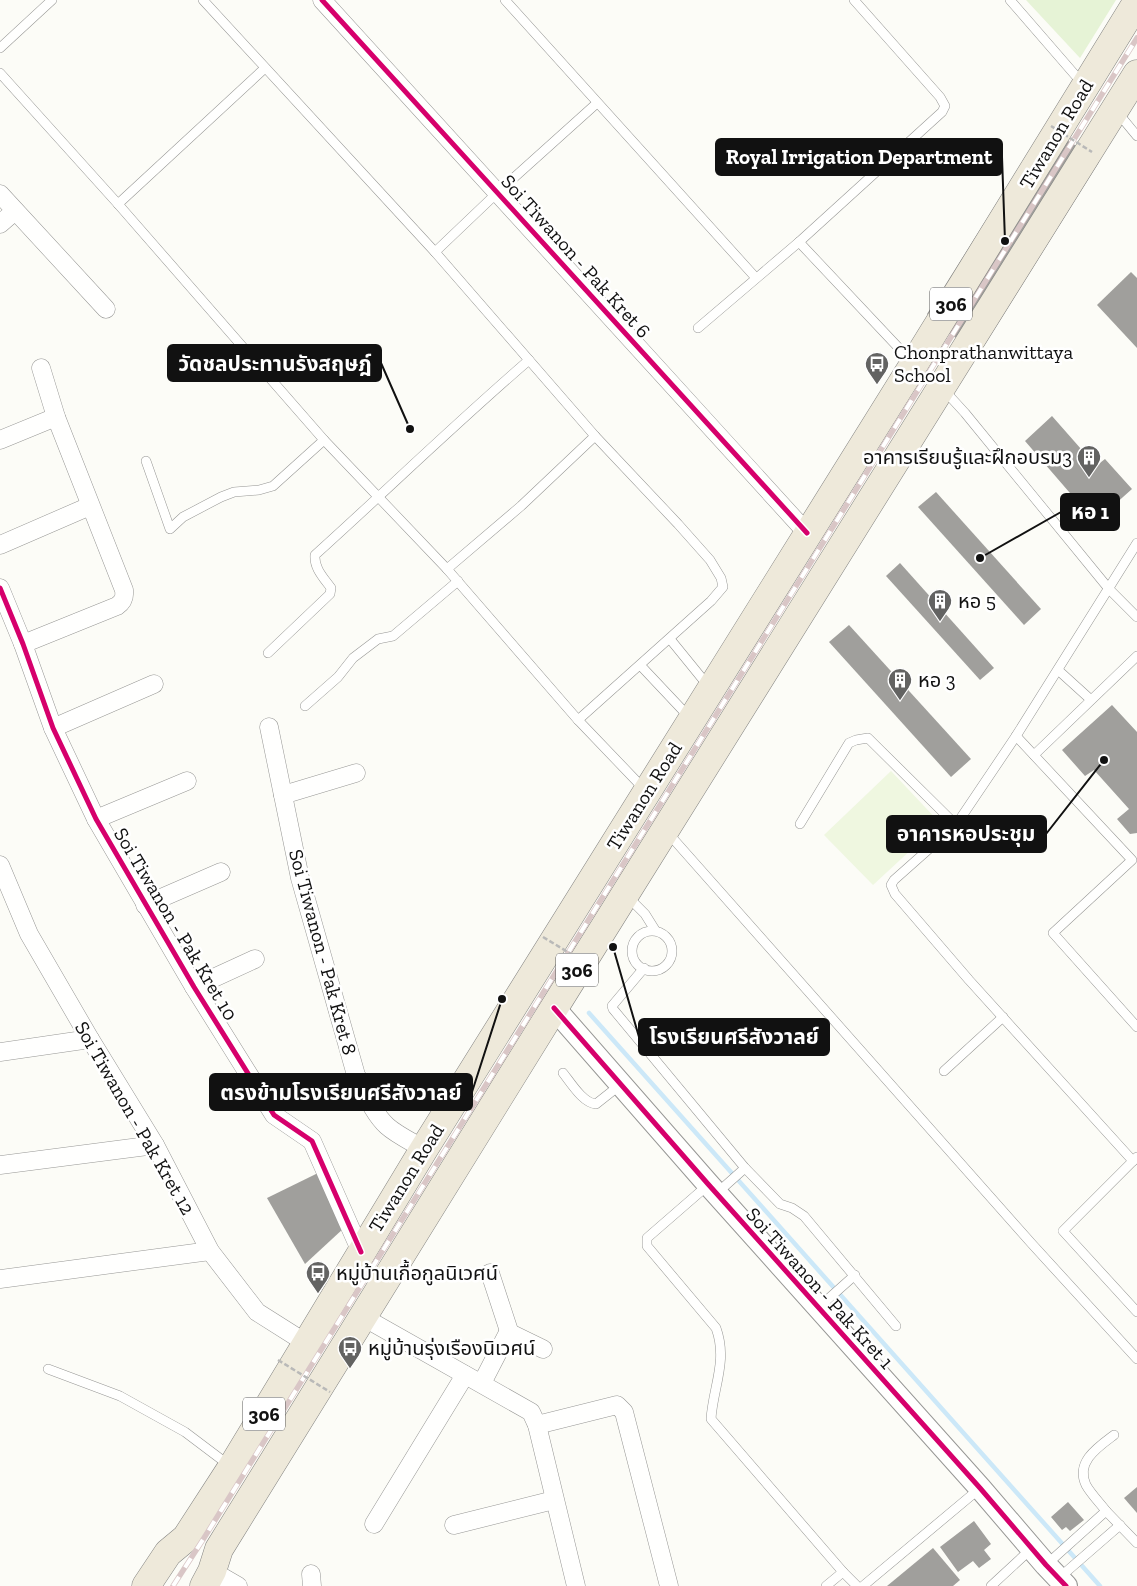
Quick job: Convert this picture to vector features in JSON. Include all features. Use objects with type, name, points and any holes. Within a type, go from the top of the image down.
[{"type":"main road","name":"Tiwanon Road","points":[[146,1586],[168,1553],[186,1538],[232,1467],[424,1149],[1054,139],[1084,86],[1137,2]]},
{"type":"main road","name":"Tiwanon Road","points":[[212,1569],[363,1317],[554,1008],[1137,74]]},
{"type":"main road","points":[[763,605],[794,625]]},
{"type":"main road","points":[[646,792],[670,823]]},
{"type":"main road","name":"306","points":[[162,1586],[176,1562],[186,1538]]},
{"type":"main road","name":"306","points":[[188,1586],[194,1577],[212,1569]]},
{"type":"street","name":"Soi Tiwanon - Pak Kret 6","points":[[322,0],[492,198],[807,533]]},
{"type":"street","points":[[0,194],[106,309]]},
{"type":"street","points":[[0,224],[15,211]]},
{"type":"street","points":[[23,644],[117,606],[124,599],[124,590],[56,416],[41,368]]},
{"type":"street","points":[[0,440],[56,416]]},
{"type":"street","points":[[0,546],[90,506]]},
{"type":"street","name":"Soi Tiwanon - Pak Kret 10","points":[[0,588],[23,644],[53,728],[96,819],[194,987],[274,1115],[312,1141],[361,1252]]},
{"type":"street","points":[[53,728],[154,684]]},
{"type":"street","name":"Soi Tiwanon - Pak Kret 8","points":[[269,727],[300,878],[356,1075],[370,1102],[389,1128],[424,1149]]},
{"type":"street","points":[[283,795],[356,773]]},
{"type":"street","points":[[96,819],[187,781]]},
{"type":"street","name":"Soi Tiwanon - Pak Kret 12","points":[[0,865],[29,934],[154,1145],[210,1251],[257,1312],[306,1343]]},
{"type":"street","points":[[146,905],[221,872]]},
{"type":"street","points":[[194,987],[255,959]]},
{"type":"street","name":"Soi Tiwanon - Pak Kret 1","points":[[554,1008],[712,1189],[1051,1569]]},
{"type":"street","points":[[0,1052],[90,1039]]},
{"type":"street","points":[[0,1165],[154,1145]]},
{"type":"street","points":[[0,1279],[210,1251]]},
{"type":"street","points":[[482,1384],[508,1332],[490,1273]]},
{"type":"street","points":[[363,1317],[531,1412],[537,1425],[576,1586]]},
{"type":"street","points":[[508,1332],[543,1349]]},
{"type":"street","points":[[374,1524],[465,1375]]},
{"type":"street","points":[[537,1425],[617,1405],[624,1412],[669,1586]]},
{"type":"street","points":[[454,1525],[554,1500]]},
{"type":"street","points":[[212,1569],[238,1586]]},
{"type":"lane","points":[[0,48],[52,0]]},
{"type":"lane","points":[[203,0],[435,252],[595,436],[710,560],[721,578],[721,590],[690,621],[578,720]]},
{"type":"lane","points":[[505,0],[756,278]]},
{"type":"lane","points":[[698,328],[799,242],[939,117],[945,106],[940,97],[854,0]]},
{"type":"lane","points":[[1010,0],[1084,86]]},
{"type":"lane","points":[[118,204],[266,68]]},
{"type":"lane","points":[[0,74],[118,204],[324,440],[458,581],[578,720],[646,792]]},
{"type":"lane","points":[[435,252],[597,102]]},
{"type":"lane","points":[[1115,108],[1137,136]]},
{"type":"lane","points":[[799,242],[914,364]]},
{"type":"lane","points":[[268,653],[330,594],[331,588],[316,568],[314,562],[315,554],[528,360]]},
{"type":"lane","points":[[942,388],[965,413],[1109,588],[1137,617]]},
{"type":"lane","points":[[447,569],[528,499],[595,436]]},
{"type":"lane","points":[[146,461],[170,529],[183,517],[221,497],[234,492],[259,490],[273,486],[324,440]]},
{"type":"lane","points":[[1137,543],[1016,736],[956,825],[894,880],[891,885],[895,894],[1003,1017],[1135,1159],[1063,1231],[1137,1312]]},
{"type":"lane","points":[[305,706],[338,677],[353,658],[378,640],[393,636],[458,581]]},
{"type":"lane","points":[[670,639],[711,689]]},
{"type":"lane","points":[[1034,755],[1137,656]]},
{"type":"lane","points":[[641,666],[692,720]]},
{"type":"lane","points":[[1058,670],[1090,700]]},
{"type":"lane","points":[[1016,736],[1134,858],[1053,932],[1137,1027]]},
{"type":"lane","points":[[800,824],[849,743],[868,738],[956,825]]},
{"type":"lane","points":[[670,823],[1032,1244],[1137,1359]]},
{"type":"lane","points":[[625,894],[645,914],[655,930],[671,943],[671,960],[660,970],[652,971],[638,963],[633,956],[632,949],[635,939],[647,931],[655,930]]},
{"type":"lane","points":[[644,968],[612,1006],[613,1010],[745,1168],[780,1204],[792,1208],[804,1216],[896,1326]]},
{"type":"lane","points":[[944,1071],[1003,1017]]},
{"type":"lane","points":[[563,1073],[586,1100],[596,1104],[620,1084]]},
{"type":"lane","points":[[745,1168],[712,1189],[647,1238],[647,1246],[716,1328],[720,1338],[722,1359],[711,1419],[857,1586]]},
{"type":"lane","points":[[818,1308],[854,1275]]},
{"type":"lane","points":[[48,1369],[120,1396],[185,1432],[232,1467]]},
{"type":"lane","points":[[1114,1435],[1093,1451],[1084,1465],[1084,1478],[1087,1486],[1106,1511],[1137,1543]]},
{"type":"lane","points":[[863,1586],[980,1488]]},
{"type":"lane","points":[[1051,1569],[1106,1511]]},
{"type":"lane","points":[[991,1586],[1051,1569],[1120,1525]]},
{"type":"lane","points":[[826,1586],[843,1572]]},
{"type":"path","points":[[1051,126],[1092,152]]},
{"type":"path","points":[[544,937],[594,968]]},
{"type":"path","points":[[278,1360],[330,1392]]},
{"type":"green space","points":[[1026,0],[1116,0],[1080,58]]},
{"type":"green space","points":[[891,771],[940,823],[873,885],[824,835]]},
{"type":"building","points":[[1044,128],[1072,143],[1099,162],[982,349],[952,336],[927,314]]},
{"type":"building","points":[[1131,272],[1137,278],[1137,348],[1097,305]]},
{"type":"building","name":"อาคารเรียนรู้และฝึกอบรม3","points":[[1052,416],[1096,466],[1105,459],[1132,489],[1095,522],[1025,441]]},
{"type":"building","points":[[936,492],[1041,609],[1024,625],[918,507]]},
{"type":"building","name":"หอ 5","points":[[900,563],[994,668],[980,680],[886,576]]},
{"type":"building","name":"หอ 3","points":[[849,625],[971,759],[951,777],[829,642]]},
{"type":"building","points":[[1112,705],[1137,732],[1137,833],[1130,834],[1117,819],[1129,809],[1094,770],[1085,776],[1062,750]]},
{"type":"building","points":[[318,1173],[344,1228],[305,1264],[267,1198]]},
{"type":"building","points":[[1137,1487],[1137,1513],[1124,1498]]},
{"type":"building","points":[[1068,1502],[1084,1520],[1070,1531],[1066,1527],[1062,1530],[1051,1517]]},
{"type":"building","points":[[974,1521],[991,1544],[984,1550],[991,1559],[979,1568],[973,1561],[958,1572],[940,1547]]},
{"type":"building","points":[[933,1548],[960,1580],[953,1586],[887,1586]]},
{"type":"waterway","points":[[589,1013],[1100,1586]]},
{"type":"railway","points":[[173,1586],[1137,38]]},
{"type":"cycle path","points":[[322,0],[807,533]]},
{"type":"cycle path","points":[[0,588],[23,644],[53,728],[96,819],[194,987],[274,1115],[312,1141],[361,1252]]},
{"type":"cycle path","points":[[554,1008],[1066,1586]]},
{"type":"place","name":"Royal Irrigation Department","points":[[1005,241]]},
{"type":"place","name":"Chonprathanwittaya School","points":[[877,385]]},
{"type":"place","name":"วัดชลประทานรังสฤษฎ์","points":[[410,429]]},
{"type":"place","name":"อาคารเรียนรู้และฝึกอบรม3","points":[[1089,478]]},
{"type":"place","name":"หอ 1","points":[[980,558]]},
{"type":"place","name":"หอ 5","points":[[940,622]]},
{"type":"place","name":"หอ 3","points":[[900,701]]},
{"type":"place","name":"อาคารหอประชุม","points":[[1104,760]]},
{"type":"place","name":"โรงเรียนศรีสังวาลย์","points":[[613,947]]},
{"type":"place","name":"ตรงข้ามโรงเรียนศรีสังวาลย์","points":[[502,999]]},
{"type":"place","name":"หมู่บ้านเกื้อกูลนิเวศน์","points":[[318,1294]]},
{"type":"place","name":"หมู่บ้านรุ่งเรืองนิเวศน์","points":[[350,1369]]}]
